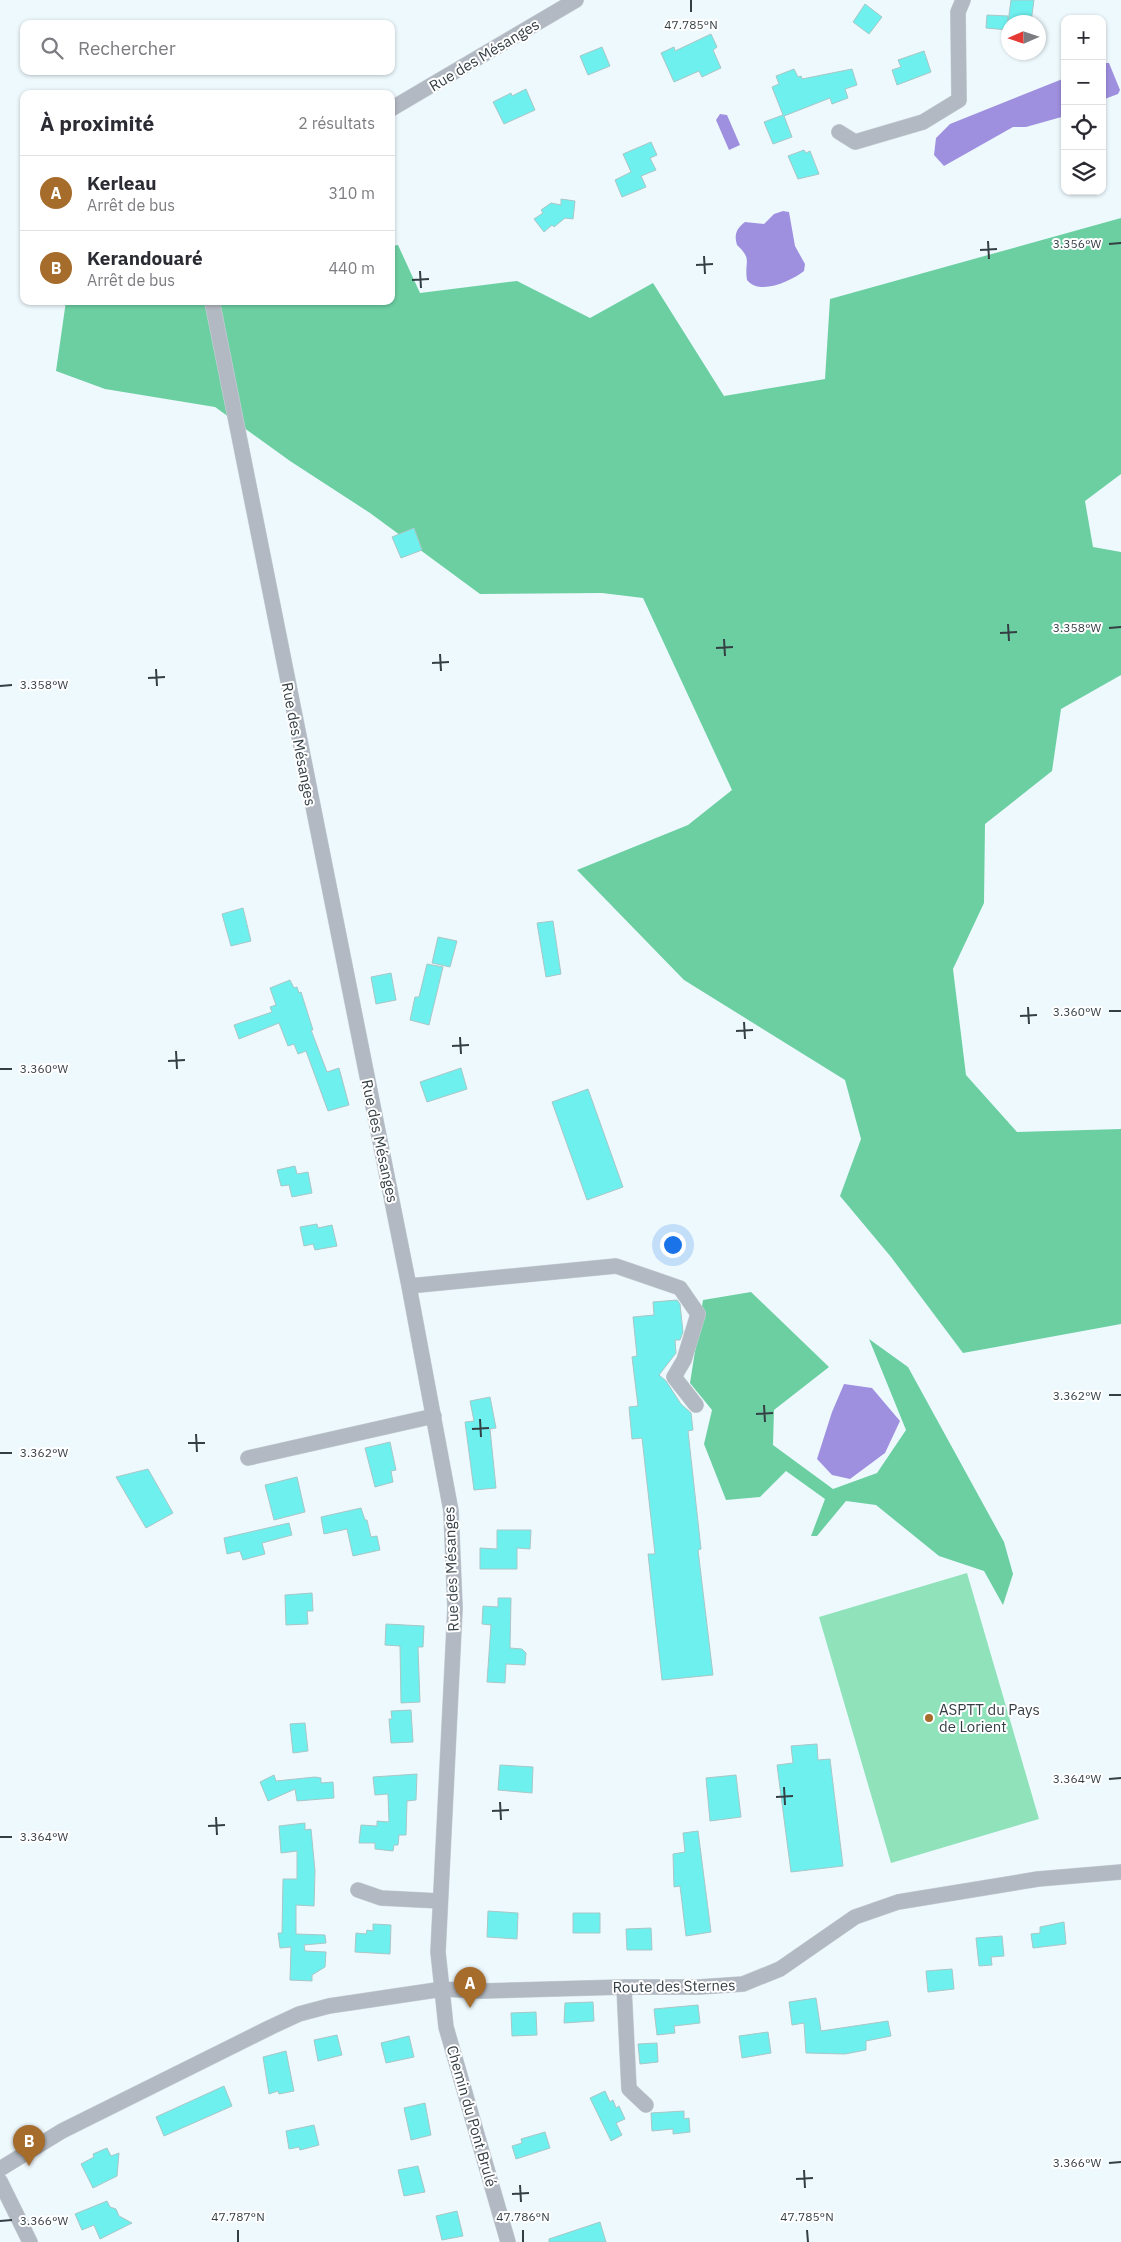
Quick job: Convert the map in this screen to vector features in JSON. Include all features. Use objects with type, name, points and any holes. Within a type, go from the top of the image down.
[{"type":"street","name":"Rue des Mésanges","points":[[395,107],[576,0]]},
{"type":"street","points":[[839,132],[855,142],[923,122],[959,100],[960,6]]},
{"type":"street","name":"Rue des Mésanges","points":[[213,305],[409,1286],[451,1511],[455,1608],[438,1952],[443,1989]]},
{"type":"street","points":[[409,1286],[616,1266],[680,1288],[698,1314],[684,1360],[674,1377],[696,1405]]},
{"type":"street","points":[[248,1458],[434,1416]]},
{"type":"street","name":"Route des Sternes","points":[[4,2166],[62,2131],[300,2014],[363,1999],[443,1989],[480,1991],[624,1987],[699,1988],[743,1984],[780,1969],[855,1917],[898,1902],[1038,1879],[1121,1872]]},
{"type":"street","points":[[358,1890],[381,1898],[440,1901]]},
{"type":"street","points":[[624,1987],[629,2089],[646,2105]]},
{"type":"street","name":"Chemin du Pont Brulé","points":[[443,1989],[446,2027],[508,2242]]},
{"type":"street","points":[[0,2149],[4,2166]]},
{"type":"street","points":[[0,2181],[30,2242]]},
{"type":"green space","points":[[1121,218],[1121,474],[1085,501],[1093,547],[1121,552],[1121,675],[1061,709],[1052,771],[985,824],[984,903],[953,969],[966,1075],[1017,1132],[1121,1129],[1121,1324],[963,1353],[891,1257],[840,1196],[861,1139],[845,1080],[684,980],[577,870],[688,825],[732,790],[643,598],[602,593],[480,594],[370,513],[290,461],[215,407],[105,389],[56,371],[65,305],[395,305],[395,245],[398,245],[420,293],[517,281],[590,318],[653,283],[724,396],[825,379],[830,299]]},
{"type":"green space","points":[[751,1292],[829,1367],[774,1410],[773,1445],[833,1489],[877,1473],[906,1430],[869,1339],[908,1367],[1004,1542],[1013,1574],[1003,1605],[984,1571],[939,1556],[876,1505],[846,1501],[817,1536],[811,1536],[825,1499],[786,1471],[760,1497],[726,1500],[704,1444],[712,1410],[690,1383],[703,1300]]},
{"type":"green space","name":"ASPTT du Pays de Lorient","points":[[967,1573],[1039,1819],[891,1863],[819,1617]]},
{"type":"shaded area","points":[[1106,63],[1109,63],[1120,90],[1118,94],[1106,98]]},
{"type":"shaded area","points":[[1061,80],[1061,117],[1026,127],[1013,127],[944,166],[934,155],[936,138],[950,124]]},
{"type":"shaded area","points":[[720,114],[727,115],[740,145],[729,150],[716,120]]},
{"type":"shaded area","points":[[783,211],[789,212],[795,246],[805,264],[804,271],[776,285],[760,287],[753,285],[747,280],[747,261],[745,254],[737,245],[736,232],[745,222],[764,224],[774,214]]},
{"type":"shaded area","points":[[844,1384],[872,1388],[900,1421],[885,1453],[850,1479],[832,1475],[817,1459],[832,1412]]},
{"type":"building","points":[[1011,0],[1034,0],[1032,15],[1009,15]]},
{"type":"building","points":[[865,4],[882,17],[869,34],[853,22]]},
{"type":"building","points":[[987,15],[1001,16],[1001,29],[986,28]]},
{"type":"building","points":[[711,34],[717,47],[713,50],[721,68],[702,77],[699,71],[674,82],[661,53],[674,47],[675,51]]},
{"type":"building","points":[[602,47],[610,66],[588,75],[580,56]]},
{"type":"building","points":[[924,51],[931,72],[897,85],[892,70],[901,67],[898,60]]},
{"type":"building","points":[[794,69],[798,77],[801,76],[802,79],[852,69],[857,85],[845,89],[848,98],[832,104],[830,98],[784,116],[792,137],[773,144],[764,122],[783,115],[772,87],[779,84],[776,76]]},
{"type":"building","points":[[526,89],[535,110],[504,124],[493,102],[511,93],[512,96]]},
{"type":"building","points":[[651,142],[657,155],[650,158],[656,170],[641,176],[646,187],[622,197],[615,180],[631,172],[623,154]]},
{"type":"building","points":[[804,150],[806,153],[810,151],[819,174],[798,179],[788,156]]},
{"type":"building","points":[[561,199],[575,201],[573,219],[565,218],[544,232],[534,219],[543,213],[541,210],[551,203],[561,205]]},
{"type":"building","points":[[414,528],[422,550],[401,558],[392,537]]},
{"type":"building","points":[[243,908],[251,941],[231,946],[222,914]]},
{"type":"building","points":[[553,921],[561,974],[546,977],[537,923]]},
{"type":"building","points":[[438,937],[457,941],[450,967],[432,963]]},
{"type":"building","points":[[427,964],[443,967],[429,1025],[410,1020],[415,997],[419,997]]},
{"type":"building","points":[[391,973],[396,1000],[376,1004],[371,977]]},
{"type":"building","points":[[290,980],[294,988],[297,987],[299,993],[301,992],[313,1030],[311,1030],[327,1072],[339,1068],[349,1105],[328,1111],[306,1051],[298,1054],[294,1044],[288,1046],[279,1023],[239,1039],[234,1025],[272,1012],[270,1007],[276,1005],[270,988]]},
{"type":"building","points":[[461,1068],[467,1089],[427,1102],[420,1082]]},
{"type":"building","points":[[588,1089],[623,1187],[587,1200],[552,1102]]},
{"type":"building","points":[[295,1166],[297,1174],[308,1172],[312,1193],[292,1197],[289,1185],[281,1186],[277,1170]]},
{"type":"building","points":[[317,1224],[318,1228],[332,1225],[337,1246],[315,1250],[313,1244],[304,1246],[300,1227]]},
{"type":"building","points":[[677,1300],[680,1304],[683,1332],[680,1340],[675,1340],[676,1353],[659,1375],[666,1381],[681,1404],[691,1413],[693,1430],[688,1431],[701,1549],[698,1550],[713,1675],[662,1680],[648,1554],[655,1554],[642,1438],[632,1439],[629,1407],[638,1406],[632,1357],[637,1356],[633,1317],[654,1315],[653,1302]]},
{"type":"building","points":[[490,1397],[496,1428],[490,1429],[496,1488],[474,1490],[465,1422],[474,1421],[470,1401]]},
{"type":"building","points":[[390,1442],[396,1470],[391,1471],[393,1482],[375,1487],[365,1448]]},
{"type":"building","points":[[148,1469],[173,1513],[146,1528],[116,1477]]},
{"type":"building","points":[[297,1477],[305,1512],[274,1520],[265,1485]]},
{"type":"building","points":[[361,1508],[365,1520],[367,1520],[371,1537],[377,1536],[380,1550],[353,1556],[347,1529],[324,1534],[321,1517]]},
{"type":"building","points":[[289,1523],[292,1535],[262,1543],[265,1554],[243,1560],[240,1551],[227,1554],[224,1538]]},
{"type":"building","points":[[497,1530],[531,1530],[530,1549],[517,1548],[517,1569],[480,1569],[480,1548],[497,1549]]},
{"type":"building","points":[[312,1593],[313,1611],[307,1611],[308,1624],[286,1625],[285,1595]]},
{"type":"building","points":[[498,1598],[511,1598],[510,1648],[522,1649],[526,1653],[525,1665],[506,1664],[505,1683],[487,1682],[491,1625],[482,1624],[483,1606],[498,1607]]},
{"type":"building","points":[[386,1624],[424,1626],[423,1647],[418,1647],[420,1702],[401,1703],[400,1646],[385,1645]]},
{"type":"building","points":[[411,1710],[413,1742],[391,1743],[389,1719],[392,1719],[391,1711]]},
{"type":"building","points":[[305,1723],[308,1751],[293,1753],[290,1724]]},
{"type":"building","points":[[817,1744],[818,1760],[830,1759],[843,1866],[791,1872],[777,1765],[793,1763],[791,1746]]},
{"type":"building","points":[[500,1765],[533,1767],[532,1793],[498,1790]]},
{"type":"building","points":[[417,1774],[416,1800],[407,1801],[406,1835],[399,1835],[398,1845],[394,1845],[393,1851],[375,1849],[375,1843],[359,1843],[361,1825],[377,1826],[377,1821],[389,1822],[388,1794],[375,1795],[373,1777]]},
{"type":"building","points":[[274,1775],[276,1781],[315,1777],[321,1778],[321,1783],[333,1782],[334,1798],[297,1801],[295,1789],[268,1801],[260,1782]]},
{"type":"building","points":[[736,1775],[741,1817],[710,1821],[706,1778]]},
{"type":"building","points":[[305,1823],[305,1830],[311,1829],[315,1871],[314,1906],[296,1905],[296,1934],[325,1935],[326,1943],[304,1945],[305,1951],[326,1952],[325,1967],[312,1975],[312,1981],[290,1980],[291,1947],[280,1948],[278,1933],[282,1933],[283,1879],[297,1879],[297,1851],[281,1853],[279,1826]]},
{"type":"building","points":[[698,1831],[711,1932],[686,1936],[680,1886],[674,1887],[673,1854],[685,1852],[683,1833]]},
{"type":"building","points":[[488,1911],[518,1913],[517,1939],[487,1937]]},
{"type":"building","points":[[573,1913],[600,1913],[600,1933],[573,1933]]},
{"type":"building","points":[[1064,1922],[1066,1944],[1033,1948],[1031,1934],[1040,1933],[1040,1927]]},
{"type":"building","points":[[373,1924],[391,1925],[390,1954],[355,1952],[356,1933],[366,1934],[367,1930],[373,1931]]},
{"type":"building","points":[[651,1928],[652,1950],[627,1950],[626,1929]]},
{"type":"building","points":[[1002,1936],[1004,1956],[991,1957],[992,1965],[979,1966],[976,1938]]},
{"type":"building","points":[[952,1969],[954,1989],[928,1992],[926,1971]]},
{"type":"building","points":[[816,1998],[821,2031],[888,2021],[891,2036],[866,2041],[866,2050],[845,2054],[806,2053],[804,2023],[792,2025],[789,2002]]},
{"type":"building","points":[[593,2002],[594,2021],[564,2023],[565,2003]]},
{"type":"building","points":[[698,2005],[700,2023],[674,2026],[675,2033],[657,2035],[654,2009]]},
{"type":"building","points":[[536,2012],[537,2035],[512,2036],[511,2013]]},
{"type":"building","points":[[768,2032],[771,2053],[742,2058],[739,2036]]},
{"type":"building","points":[[337,2035],[342,2055],[318,2061],[314,2040]]},
{"type":"building","points":[[409,2036],[414,2057],[386,2063],[381,2043]]},
{"type":"building","points":[[657,2043],[658,2062],[640,2064],[638,2044]]},
{"type":"building","points":[[286,2051],[294,2091],[279,2094],[278,2091],[269,2094],[263,2057]]},
{"type":"building","points":[[224,2086],[232,2106],[164,2136],[156,2117]]},
{"type":"building","points":[[605,2091],[610,2102],[613,2100],[616,2108],[619,2106],[625,2119],[616,2123],[622,2135],[611,2141],[590,2098]]},
{"type":"building","points":[[425,2103],[431,2135],[411,2140],[404,2108]]},
{"type":"building","points":[[684,2111],[684,2119],[689,2118],[690,2132],[673,2134],[673,2129],[652,2131],[651,2113]]},
{"type":"building","points":[[314,2125],[319,2145],[300,2150],[299,2147],[289,2149],[286,2131]]},
{"type":"building","points":[[545,2132],[550,2148],[516,2159],[512,2146],[522,2143],[521,2139]]},
{"type":"building","points":[[107,2148],[111,2156],[119,2153],[117,2176],[93,2188],[81,2164],[94,2157],[93,2154]]},
{"type":"building","points":[[418,2166],[425,2192],[404,2196],[398,2170]]},
{"type":"building","points":[[107,2201],[110,2207],[116,2209],[119,2216],[132,2223],[100,2239],[94,2225],[82,2230],[75,2214]]},
{"type":"building","points":[[457,2211],[463,2236],[442,2240],[436,2216]]},
{"type":"building","points":[[600,2222],[606,2242],[549,2242],[549,2239]]},
{"type":"place","name":"ASPTT du Pays de Lorient","points":[[929,1718]]},
{"type":"place","name":"Kerleau","points":[[470,2008]]},
{"type":"place","name":"Kerandouaré","points":[[29,2166]]}]
